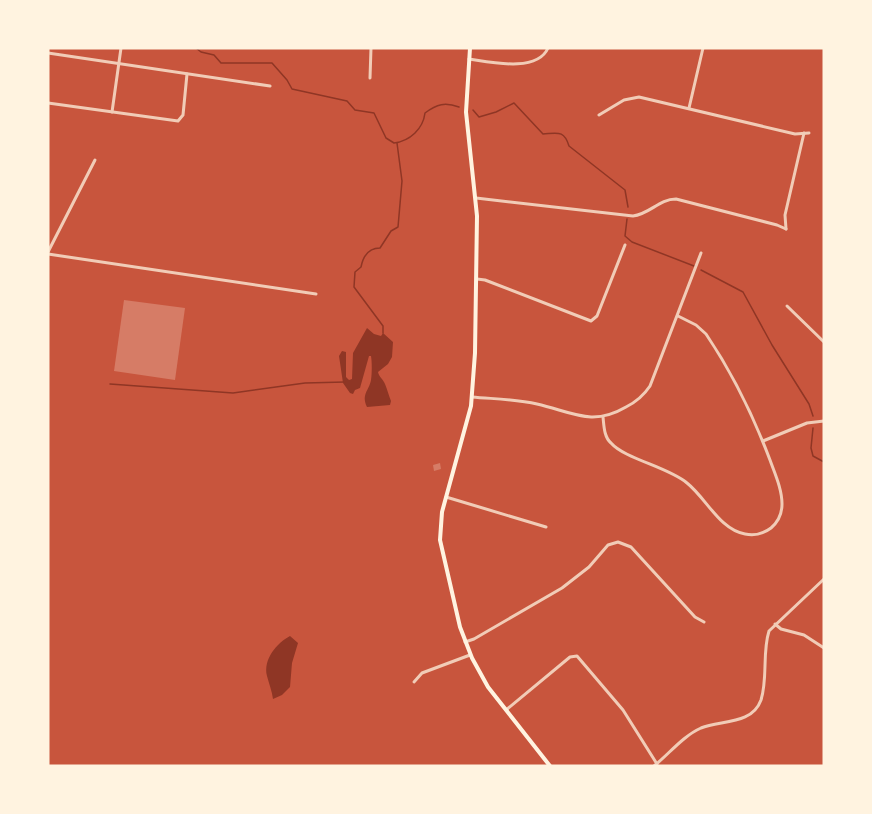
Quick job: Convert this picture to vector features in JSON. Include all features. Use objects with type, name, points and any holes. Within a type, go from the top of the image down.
[{"type":"main road","points":[[470,48],[466,117],[476,198],[477,279],[472,396],[440,522],[440,540],[470,655],[488,687],[550,766]]},
{"type":"street","points":[[112,112],[121,48]]},
{"type":"street","points":[[370,48],[370,78]]},
{"type":"street","points":[[469,59],[522,63],[542,56],[548,48]]},
{"type":"street","points":[[689,108],[703,48]]},
{"type":"street","points":[[48,53],[270,86]]},
{"type":"street","points":[[48,103],[178,122],[183,115],[187,74]]},
{"type":"street","points":[[476,198],[633,216],[644,214],[664,200],[676,199],[777,225],[786,230],[785,215],[806,133],[795,134],[634,97],[624,100],[599,115]]},
{"type":"street","points":[[95,160],[48,253],[316,294]]},
{"type":"street","points":[[477,279],[485,280],[591,321],[597,316],[624,245]]},
{"type":"street","points":[[472,396],[518,401],[578,415],[603,417],[628,406],[649,388],[701,253]]},
{"type":"street","points":[[787,306],[824,342]]},
{"type":"street","points":[[603,417],[607,437],[613,446],[682,479],[729,526],[739,532],[747,535],[756,534],[769,529],[777,521],[782,506],[779,485],[763,441],[741,392],[708,337],[696,325],[678,316]]},
{"type":"street","points":[[763,441],[807,423],[824,421]]},
{"type":"street","points":[[446,496],[546,527]]},
{"type":"street","points":[[465,642],[557,591],[589,567],[605,547],[615,543],[625,543],[630,547],[694,617],[704,622]]},
{"type":"street","points":[[506,710],[570,657],[575,656],[585,663],[623,710],[655,765],[695,731],[743,718],[755,711],[760,703],[763,689],[768,633],[824,579]]},
{"type":"street","points":[[775,624],[781,629],[804,635],[824,648]]},
{"type":"street","points":[[414,682],[422,673],[470,655]]},
{"type":"shaded area","points":[[367,328],[374,334],[381,336],[383,333],[393,342],[392,357],[388,364],[378,372],[386,386],[391,401],[390,405],[367,407],[365,399],[371,380],[371,356],[369,356],[360,388],[353,394],[343,383],[339,356],[342,351],[346,352],[346,377],[349,380],[352,379],[353,353]]},
{"type":"shaded area","points":[[290,636],[298,643],[292,663],[290,687],[282,695],[273,699],[267,676],[267,664],[276,647]]},
{"type":"building","points":[[124,300],[185,308],[175,380],[114,371]]},
{"type":"building","points":[[440,463],[441,469],[434,471],[433,465]]},
{"type":"waterway","points":[[196,48],[201,52],[214,55],[221,63],[272,63],[292,89],[347,101],[355,110],[374,113],[386,138],[394,143],[405,140],[415,133],[422,124],[425,113],[433,108],[445,104],[459,107]]},
{"type":"waterway","points":[[473,110],[479,117],[514,103],[543,134],[563,135],[569,146],[625,190],[628,207]]},
{"type":"waterway","points":[[383,333],[383,326],[354,287],[355,272],[361,267],[367,254],[380,248],[391,231],[398,227],[402,181],[397,143]]},
{"type":"waterway","points":[[627,219],[625,236],[632,242],[694,266]]},
{"type":"waterway","points":[[701,270],[743,292],[772,345],[809,404],[813,416]]},
{"type":"waterway","points":[[110,384],[233,393],[305,383],[345,382]]},
{"type":"waterway","points":[[813,428],[811,448],[813,456],[824,462]]}]
